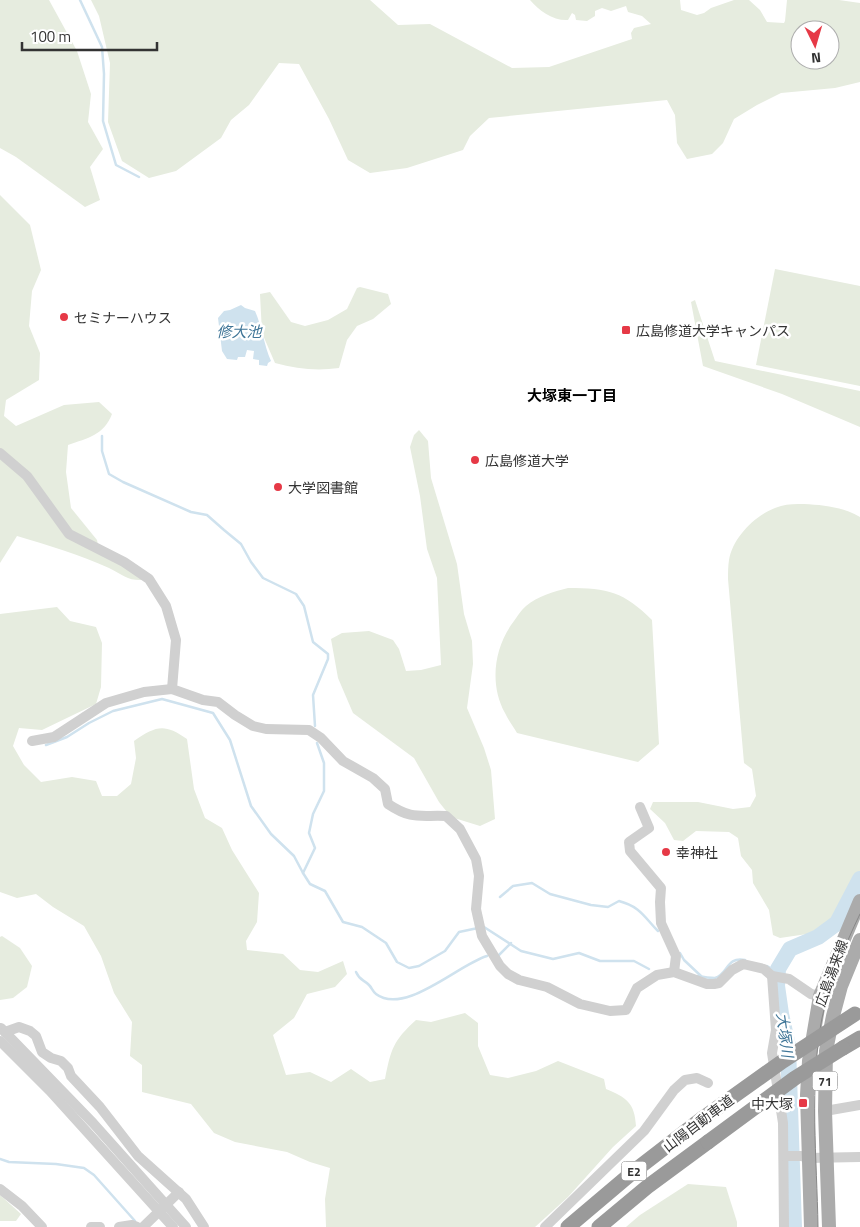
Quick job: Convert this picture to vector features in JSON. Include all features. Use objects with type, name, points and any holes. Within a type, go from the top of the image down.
[{"type":"highway","name":"山陽自動車道","points":[[568,1227],[633,1172],[703,1118],[783,1061],[858,1013]]},
{"type":"highway","name":"山陽自動車道","points":[[599,1227],[647,1187],[778,1090],[860,1038]]},
{"type":"main road","name":"広島湯来線","points":[[811,1227],[805,1157],[806,1095],[809,1061],[820,996],[860,901]]},
{"type":"main road","name":"広島湯来線","points":[[828,1227],[825,1111],[826,1051],[841,986],[860,940]]},
{"type":"street","points":[[0,453],[27,476],[69,534],[124,562],[149,579],[166,606],[176,640],[172,689]]},
{"type":"street","points":[[32,741],[54,737],[106,703],[144,692],[172,689],[203,700],[218,702],[253,726],[266,729],[309,730],[322,738],[343,761],[378,783],[384,789],[388,804],[400,812],[420,817],[446,816],[460,829],[476,858],[479,876],[476,909],[482,936],[500,966],[508,974],[519,980],[548,987],[580,1004],[610,1011],[626,1010],[637,988],[657,975],[674,972],[707,984],[714,984],[743,964],[764,969],[772,976],[789,979],[811,994],[820,996]]},
{"type":"street","points":[[640,807],[649,828],[629,842],[630,851],[662,888],[660,902],[661,922],[676,956],[674,972]]},
{"type":"street","points":[[772,976],[776,1030],[772,1052],[786,1156],[784,1227]]},
{"type":"street","points":[[173,1227],[162,1208],[93,1123],[2,1034],[19,1026],[36,1036],[42,1052],[61,1062],[124,1136],[138,1156],[186,1199],[204,1227]]},
{"type":"street","points":[[545,1227],[644,1131],[674,1090],[685,1080],[697,1078],[708,1083]]},
{"type":"street","points":[[825,1111],[860,1104]]},
{"type":"street","points":[[786,1156],[860,1157]]},
{"type":"street","points":[[0,1189],[22,1206],[42,1227]]},
{"type":"street","points":[[143,1227],[179,1192]]},
{"type":"street","points":[[162,1208],[186,1227]]},
{"type":"street","points":[[119,1227],[132,1225],[137,1227]]},
{"type":"street","points":[[91,1227],[100,1227]]},
{"type":"shaded area","points":[[0,0],[49,0],[77,51],[91,94],[88,122],[103,149],[90,167],[100,200],[85,207],[16,157],[0,148]]},
{"type":"shaded area","points":[[91,0],[370,0],[398,25],[430,24],[512,68],[549,67],[632,39],[631,33],[634,28],[651,24],[642,16],[628,12],[626,6],[611,11],[602,8],[595,11],[595,16],[587,21],[576,20],[575,15],[572,13],[568,20],[557,19],[542,11],[530,0],[680,0],[681,10],[697,15],[734,0],[749,0],[760,10],[767,22],[784,23],[787,0],[839,0],[860,3],[860,82],[835,88],[781,93],[734,119],[723,143],[712,154],[687,159],[677,143],[675,115],[667,100],[489,118],[470,136],[463,150],[407,168],[370,173],[348,160],[329,119],[299,64],[279,63],[249,105],[231,120],[221,138],[176,171],[149,178],[122,161],[108,122],[110,63],[99,16]]},
{"type":"shaded area","points":[[0,195],[30,225],[41,270],[32,291],[29,326],[40,353],[39,380],[6,400],[4,416],[16,426],[64,405],[99,402],[112,414],[105,427],[95,435],[68,445],[66,472],[71,508],[97,540],[99,550],[144,580],[129,578],[87,559],[17,536],[0,563]]},
{"type":"shaded area","points":[[775,269],[860,286],[860,386],[756,365]]},
{"type":"shaded area","points":[[360,287],[388,294],[391,304],[373,319],[357,326],[347,340],[339,368],[307,369],[275,363],[262,333],[260,294],[270,292],[291,322],[305,326],[328,320],[347,309],[357,288]]},
{"type":"shaded area","points":[[695,300],[715,361],[860,391],[860,427],[782,394],[703,366],[691,302]]},
{"type":"shaded area","points":[[419,430],[428,441],[431,478],[457,564],[464,614],[472,641],[473,664],[467,708],[491,770],[495,819],[480,826],[451,817],[439,802],[414,758],[353,713],[338,678],[331,639],[342,633],[369,631],[393,640],[399,649],[406,671],[421,670],[441,665],[437,578],[427,549],[420,496],[410,447],[414,435]]},
{"type":"shaded area","points":[[804,504],[840,509],[860,517],[860,873],[827,925],[807,934],[780,938],[773,935],[769,910],[753,883],[752,870],[741,856],[738,838],[729,832],[696,831],[683,841],[674,840],[665,823],[650,809],[653,802],[698,802],[733,809],[750,807],[756,796],[752,769],[744,763],[728,579],[729,560],[731,551],[741,534],[755,519],[781,506]]},
{"type":"shaded area","points":[[568,588],[594,589],[614,594],[633,603],[652,620],[659,744],[638,762],[517,733],[500,702],[497,690],[496,666],[498,654],[507,631],[521,611],[531,603],[546,595]]},
{"type":"shaded area","points":[[57,607],[70,621],[96,627],[102,643],[101,687],[96,704],[42,730],[19,728],[13,746],[24,765],[41,782],[72,777],[96,781],[102,796],[117,796],[131,784],[136,758],[134,741],[148,732],[160,728],[172,730],[179,734],[187,739],[194,789],[205,818],[222,828],[232,850],[259,893],[257,922],[246,941],[247,950],[283,954],[300,970],[318,972],[343,961],[347,974],[335,987],[307,994],[294,1018],[273,1035],[286,1075],[310,1072],[331,1082],[351,1069],[370,1082],[385,1079],[394,1046],[402,1034],[416,1020],[431,1022],[465,1013],[478,1023],[478,1046],[490,1075],[508,1078],[536,1071],[558,1061],[604,1079],[606,1089],[628,1102],[634,1112],[636,1126],[613,1147],[568,1197],[535,1227],[326,1227],[325,1199],[330,1168],[287,1152],[235,1142],[214,1133],[191,1104],[142,1092],[142,1065],[130,1056],[132,1022],[114,993],[101,956],[84,926],[36,894],[17,898],[0,892],[0,614]]},
{"type":"shaded area","points":[[2,936],[20,948],[32,966],[27,987],[13,998],[0,1000],[0,937]]},
{"type":"shaded area","points":[[688,1184],[726,1187],[737,1227],[626,1227],[640,1215]]},
{"type":"shaded area","points":[[0,1195],[21,1214],[16,1221],[0,1221]]},
{"type":"water","name":"修大池","points":[[241,305],[255,311],[271,361],[267,366],[259,365],[259,360],[253,359],[254,351],[247,350],[245,357],[238,357],[237,360],[227,359],[222,351],[218,318],[224,311]]},
{"type":"waterway","points":[[80,0],[102,47],[104,74],[103,121],[116,165],[139,177]]},
{"type":"waterway","points":[[102,436],[102,451],[109,474],[191,512],[207,515],[241,544],[263,578],[296,594],[304,606],[313,642],[328,654],[328,659],[313,695],[315,726]]},
{"type":"waterway","points":[[46,745],[67,737],[113,711],[162,699],[213,713],[230,740],[251,806],[271,834],[294,856],[303,873]]},
{"type":"waterway","points":[[317,743],[324,763],[324,791],[313,814],[309,833],[315,848],[303,873],[310,884],[325,891],[343,922],[362,927],[386,943],[397,962],[409,968],[419,966],[445,951],[459,932],[478,928]]},
{"type":"waterway","name":"大塚川","points":[[794,1227],[788,1046],[777,986],[778,969],[790,949],[818,937],[837,923],[860,879]]},
{"type":"waterway","points":[[500,897],[513,886],[532,883],[550,894],[591,905],[608,907],[619,901],[637,909],[658,931]]},
{"type":"waterway","points":[[484,927],[521,951],[553,959],[579,953],[600,961],[634,961],[649,969]]},
{"type":"waterway","points":[[498,956],[511,943]]},
{"type":"waterway","points":[[680,953],[684,960],[701,976]]},
{"type":"waterway","points":[[356,972],[376,994],[388,999],[402,998],[416,994],[487,956]]},
{"type":"waterway","points":[[698,976],[715,978],[734,961],[745,960]]},
{"type":"waterway","points":[[767,966],[777,972]]},
{"type":"waterway","points":[[0,1159],[9,1162],[56,1164],[84,1168],[94,1175],[135,1221]]},
{"type":"tram line","points":[[818,1227],[815,1149],[818,1043],[822,1018],[833,978],[860,914]]},
{"type":"place","name":"セミナーハウス","points":[[64,317]]},
{"type":"place","name":"広島修道大学キャンパス","points":[[626,330]]},
{"type":"place","name":"広島修道大学","points":[[475,460]]},
{"type":"place","name":"大学図書館","points":[[278,487]]},
{"type":"place","name":"幸神社","points":[[666,852]]},
{"type":"place","name":"中大塚","points":[[803,1103]]},
{"type":"district","name":"大塚東一丁目","points":[[572,395]]}]
